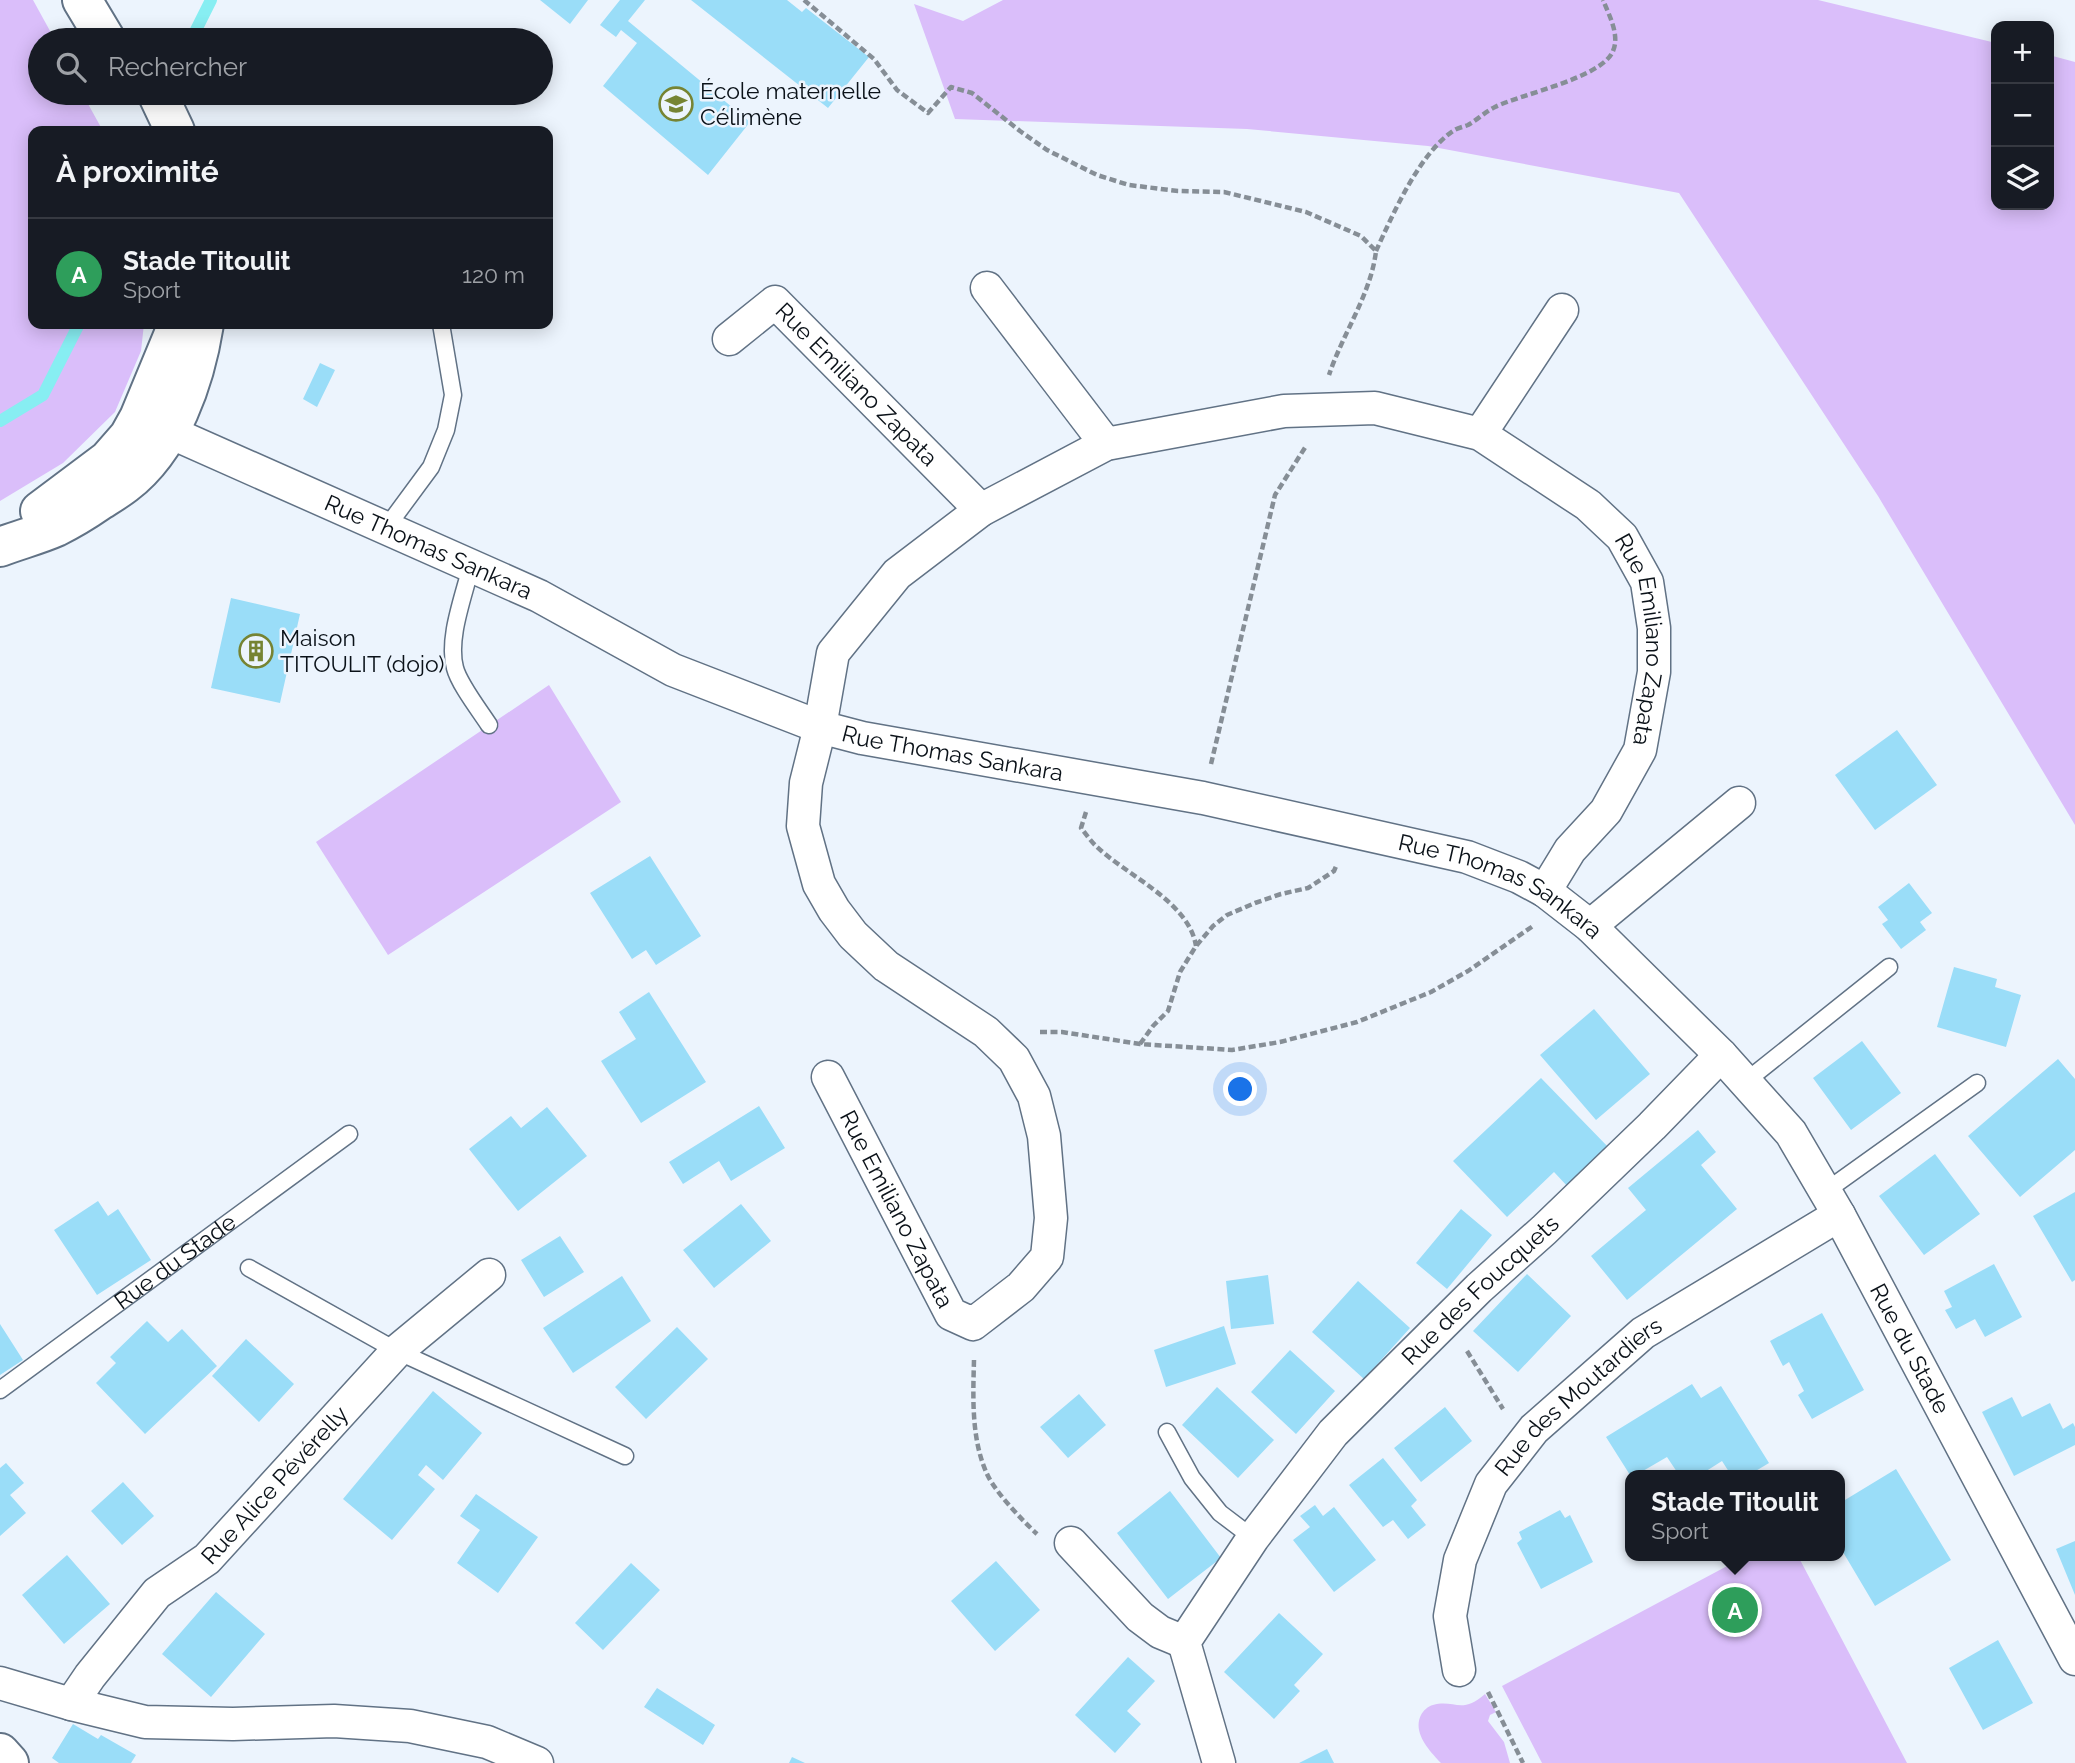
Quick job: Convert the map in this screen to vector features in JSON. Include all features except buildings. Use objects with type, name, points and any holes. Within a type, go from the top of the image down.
[{"type":"main road","points":[[82,0],[99,28]]},
{"type":"main road","points":[[107,0],[122,28]]},
{"type":"main road","points":[[138,105],[148,126]]},
{"type":"main road","points":[[163,105],[173,126]]},
{"type":"main road","points":[[0,545],[57,526],[127,483],[153,454],[154,425],[177,329]]},
{"type":"main road","points":[[154,425],[188,390],[201,347],[203,329]]},
{"type":"main road","points":[[0,1754],[9,1763]]},
{"type":"street","points":[[987,288],[1106,444]]},
{"type":"street","name":"Rue Emiliano Zapata","points":[[729,339],[775,302],[981,510]]},
{"type":"street","points":[[1480,434],[1562,310]]},
{"type":"street","name":"Rue Emiliano Zapata","points":[[828,1077],[951,1314],[973,1324],[1021,1287],[1047,1257],[1051,1219],[1044,1136],[1034,1096],[1014,1059],[986,1032],[886,966],[853,935],[834,910],[819,884],[803,826],[806,783],[834,653],[897,574],[981,510],[1106,444],[1284,411],[1375,408],[1480,434],[1588,505],[1622,537],[1647,582],[1654,628],[1654,673],[1640,750],[1606,811],[1570,850],[1553,897]]},
{"type":"street","name":"Rue Thomas Sankara","points":[[154,425],[539,596],[673,670],[820,727],[862,738],[1203,798],[1467,857],[1520,877],[1553,897],[1590,926],[1721,1055]]},
{"type":"street","points":[[1590,926],[1740,803]]},
{"type":"street","name":"Rue du Stade","points":[[1721,1055],[1791,1133],[1832,1203],[2075,1659]]},
{"type":"street","name":"Rue des Foucquets","points":[[1184,1642],[1253,1538],[1333,1433],[1447,1320],[1652,1126],[1721,1055]]},
{"type":"street","name":"Rue des Moutardiers","points":[[1459,1670],[1450,1616],[1460,1560],[1491,1484],[1534,1429],[1643,1333],[1832,1203]]},
{"type":"street","name":"Rue Alice Pévérelly","points":[[71,1704],[90,1676],[158,1593],[207,1559],[397,1351],[489,1275]]},
{"type":"street","points":[[1071,1543],[1140,1618],[1160,1632],[1184,1642],[1219,1763]]},
{"type":"street","points":[[0,1684],[145,1722],[233,1724],[334,1721],[410,1726],[488,1742],[537,1763]]},
{"type":"lane","points":[[386,528],[430,467],[446,430],[453,395],[442,329]]},
{"type":"lane","points":[[471,566],[454,632],[455,670],[489,726]]},
{"type":"lane","points":[[1745,1082],[1889,967]]},
{"type":"lane","points":[[1832,1203],[1977,1083]]},
{"type":"lane","name":"Rue du Stade","points":[[0,1390],[349,1134]]},
{"type":"lane","points":[[248,1268],[397,1351],[625,1456]]},
{"type":"lane","points":[[1167,1432],[1192,1478],[1220,1513],[1253,1538]]},
{"type":"path","points":[[804,0],[874,59],[897,90],[928,113],[951,87],[972,93],[1047,150],[1097,175],[1129,185],[1178,191],[1224,192],[1306,212],[1361,236],[1377,251]]},
{"type":"path","points":[[1203,798],[1275,495],[1306,446],[1321,409],[1337,354],[1374,270],[1377,251],[1396,207],[1429,154],[1453,130],[1468,125],[1495,107],[1597,68],[1613,52],[1615,33],[1603,0]]},
{"type":"path","points":[[1093,779],[1081,828],[1095,846],[1168,902],[1194,933],[1196,946]]},
{"type":"path","points":[[1140,1044],[1168,1011],[1180,971],[1213,926],[1227,915],[1281,894],[1308,888],[1334,871],[1351,831]]},
{"type":"path","points":[[1008,1054],[1036,1032],[1062,1032],[1140,1044],[1232,1050],[1280,1042],[1357,1021],[1431,992],[1468,971],[1553,897]]},
{"type":"path","points":[[1447,1320],[1504,1410],[1511,1458]]},
{"type":"path","points":[[973,1324],[975,1431],[989,1478],[1025,1523],[1039,1536],[1071,1543]]},
{"type":"path","points":[[1459,1670],[1481,1679],[1523,1763]]},
{"type":"shaded area","points":[[0,0],[33,0],[48,28],[28,28],[28,105],[89,105],[100,126],[28,126],[28,329],[143,329],[141,351],[115,412],[63,463],[0,501]]},
{"type":"shaded area","points":[[1003,0],[1818,0],[1991,42],[1991,210],[2054,210],[2054,56],[2075,62],[2075,825],[1878,496],[1679,193],[1428,146],[1247,129],[955,119],[914,4],[963,21]]},
{"type":"shaded area","points":[[549,685],[621,802],[388,955],[316,842]]},
{"type":"shaded area","points":[[1737,1561],[1801,1561],[1907,1763],[1542,1763],[1502,1686]]},
{"type":"shaded area","points":[[1485,1694],[1496,1712],[1490,1715],[1488,1721],[1504,1742],[1510,1763],[1441,1763],[1420,1735],[1419,1722],[1422,1713],[1433,1705],[1470,1704]]},
{"type":"waterway","points":[[197,28],[211,0]]},
{"type":"waterway","points":[[0,421],[43,395],[76,329]]},
{"type":"place","name":"École maternelle Célimène","points":[[676,104]]},
{"type":"place","name":"Maison TITOULIT (dojo)","points":[[256,651]]},
{"type":"place","name":"Stade Titoulit","points":[[1735,1610]]}]
